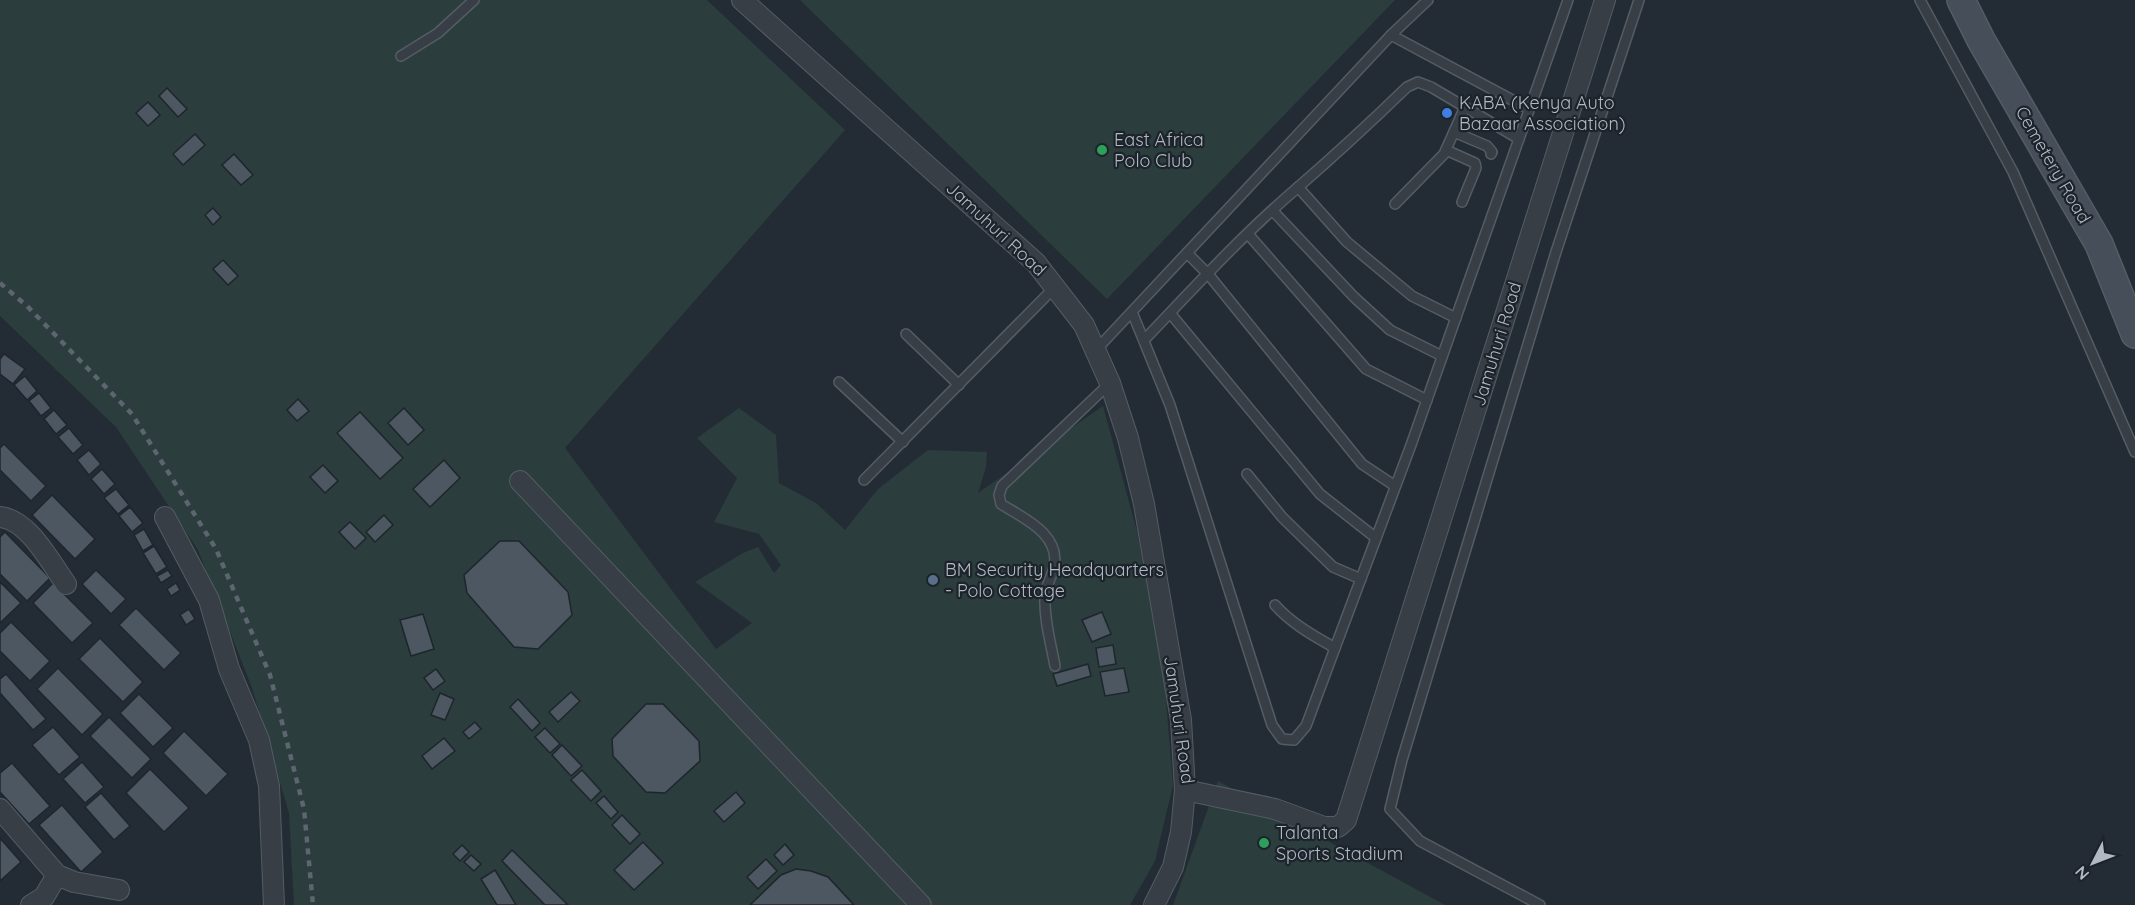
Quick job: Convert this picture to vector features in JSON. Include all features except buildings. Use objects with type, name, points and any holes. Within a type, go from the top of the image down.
[{"type":"street","name":"Jamuhuri Road","points":[[742,0],[1036,263],[1084,326],[1110,383],[1128,438],[1144,504],[1181,720],[1185,790],[1275,809],[1324,827],[1338,827],[1346,820],[1605,0]]},
{"type":"street","name":"Cemetery Road","points":[[1961,0],[1981,40],[2098,244],[2135,334]]},
{"type":"street","points":[[520,481],[921,905]]},
{"type":"street","points":[[0,517],[10,519],[30,533],[66,584]]},
{"type":"street","points":[[165,517],[209,600],[229,669],[259,740],[269,786],[274,905]]},
{"type":"street","points":[[1154,905],[1173,867],[1181,832],[1185,790]]},
{"type":"street","points":[[0,809],[57,875],[74,882],[119,890]]},
{"type":"street","points":[[31,905],[44,897],[57,875]]},
{"type":"lane","points":[[401,56],[438,33],[474,0]]},
{"type":"lane","points":[[1095,351],[1391,35],[1428,0]]},
{"type":"lane","points":[[1132,312],[1174,415],[1272,725],[1282,739],[1294,740],[1306,726],[1361,579],[1568,0]]},
{"type":"lane","points":[[1540,905],[1420,842],[1390,808],[1405,749],[1555,255],[1639,0]]},
{"type":"lane","points":[[1920,0],[2013,172],[2135,452]]},
{"type":"lane","points":[[1391,35],[1529,109]]},
{"type":"lane","points":[[1144,340],[1248,234],[1349,144],[1407,87],[1418,82],[1519,139]]},
{"type":"lane","points":[[1395,204],[1444,154],[1465,107]]},
{"type":"lane","points":[[1454,132],[1487,146],[1491,154]]},
{"type":"lane","points":[[1446,150],[1475,163],[1476,168],[1462,202]]},
{"type":"lane","points":[[1299,187],[1347,242],[1395,283],[1412,296],[1456,318]]},
{"type":"lane","points":[[1273,211],[1354,297],[1390,330],[1442,356]]},
{"type":"lane","points":[[1248,234],[1366,369],[1426,400]]},
{"type":"lane","points":[[1187,253],[1208,274],[1362,464],[1395,486]]},
{"type":"lane","points":[[864,480],[1055,287]]},
{"type":"lane","points":[[1170,313],[1320,494],[1376,538]]},
{"type":"lane","points":[[906,334],[959,385]]},
{"type":"lane","points":[[839,382],[903,442]]},
{"type":"lane","points":[[1055,666],[1044,594],[1054,569],[1053,550],[1046,535],[1001,504],[999,495],[1002,486],[1110,383]]},
{"type":"lane","points":[[1246,474],[1282,517],[1333,567],[1361,579]]},
{"type":"lane","points":[[1275,605],[1301,628],[1335,648]]},
{"type":"shaded area","points":[[0,0],[707,0],[845,130],[565,448],[716,649],[752,623],[695,582],[743,553],[758,547],[774,573],[781,565],[759,534],[714,522],[737,478],[697,438],[739,408],[776,435],[779,483],[816,503],[845,530],[878,489],[928,450],[987,452],[986,467],[978,493],[1103,406],[1138,535],[1165,688],[1173,785],[1155,861],[1130,905],[294,905],[289,813],[252,688],[198,550],[116,427],[0,316]]},
{"type":"shaded area","name":"East Africa Polo Club","points":[[800,0],[1395,0],[1107,299]]},
{"type":"shaded area","name":"Talanta Sports Stadium","points":[[1218,781],[1445,905],[1173,905]]},
{"type":"railway","points":[[0,283],[27,306],[132,414],[216,549],[270,675],[304,809],[313,905]]},
{"type":"place","name":"KABA (Kenya Auto Bazaar Association)","points":[[1447,113]]},
{"type":"place","name":"East Africa Polo Club","points":[[1102,150]]},
{"type":"place","name":"BM Security Headquarters - Polo Cottage","points":[[933,580]]},
{"type":"place","name":"Talanta Sports Stadium","points":[[1264,843]]}]
